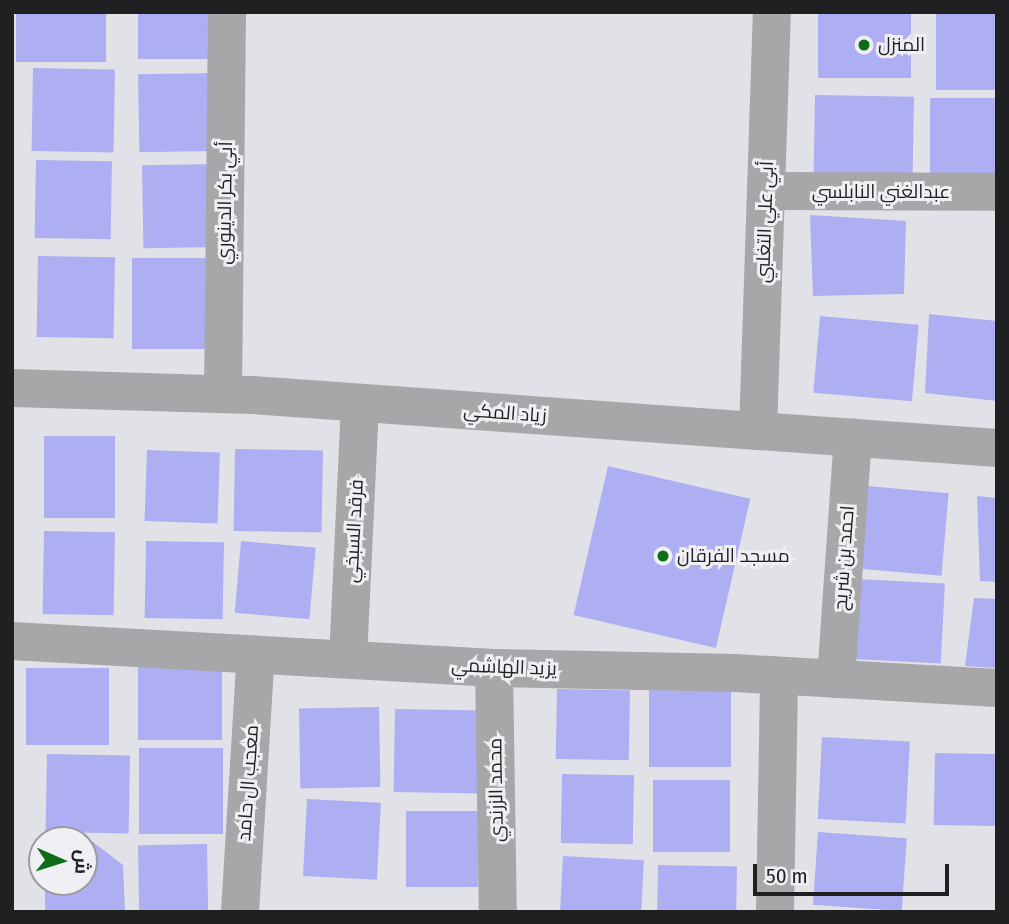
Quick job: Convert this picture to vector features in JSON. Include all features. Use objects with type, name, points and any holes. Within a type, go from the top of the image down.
[{"type":"street","name":"أبي بكر الدينوري","points":[[223,394],[227,12]]},
{"type":"street","name":"أبي علي التغلبي","points":[[758,431],[772,12]]},
{"type":"street","name":"عبدالغني النابلسي","points":[[766,191],[997,192]]},
{"type":"street","name":"زياد المكي","points":[[12,388],[223,394],[997,448]]},
{"type":"street","name":"فرقد السبخي","points":[[348,659],[360,403]]},
{"type":"street","name":"احمد بن شريح","points":[[836,679],[853,438]]},
{"type":"street","name":"يزيد الهاشمي","points":[[12,640],[494,668],[779,676],[997,688]]},
{"type":"street","name":"معجب ال حامد","points":[[240,912],[256,654]]},
{"type":"street","name":"محمد الزرندي","points":[[494,668],[499,912]]},
{"type":"street","points":[[775,912],[779,676]]},
{"type":"building","points":[[16,12],[106,12],[106,62],[16,62]]},
{"type":"building","points":[[138,12],[210,12],[210,59],[138,59]]},
{"type":"building","name":"المنزل","points":[[818,12],[911,12],[911,78],[818,78]]},
{"type":"building","points":[[936,12],[997,12],[997,90],[936,90]]},
{"type":"building","points":[[33,68],[115,69],[114,152],[32,151]]},
{"type":"building","points":[[215,73],[216,151],[139,152],[138,74]]},
{"type":"building","points":[[815,95],[914,97],[913,178],[814,176]]},
{"type":"building","points":[[930,98],[997,98],[997,181],[930,181]]},
{"type":"building","points":[[36,160],[112,161],[111,239],[35,238]]},
{"type":"building","points":[[218,164],[219,247],[143,248],[142,165]]},
{"type":"building","points":[[810,215],[906,221],[904,294],[813,296]]},
{"type":"building","points":[[38,256],[115,257],[114,338],[37,337]]},
{"type":"building","points":[[132,258],[217,258],[217,349],[132,349]]},
{"type":"building","points":[[929,314],[997,321],[997,401],[925,393]]},
{"type":"building","points":[[820,316],[919,325],[912,401],[813,393]]},
{"type":"building","points":[[44,436],[115,436],[115,518],[44,518]]},
{"type":"building","points":[[235,449],[323,451],[322,533],[234,531]]},
{"type":"building","points":[[147,450],[220,453],[217,524],[145,521]]},
{"type":"building","name":"مسجد الفرقان","points":[[608,466],[750,499],[716,648],[574,615]]},
{"type":"building","points":[[867,486],[949,493],[941,576],[860,569]]},
{"type":"building","points":[[977,496],[997,498],[997,582],[980,581]]},
{"type":"building","points":[[44,531],[115,532],[114,615],[43,614]]},
{"type":"building","points":[[146,541],[224,542],[223,619],[145,618]]},
{"type":"building","points":[[241,541],[316,548],[309,619],[235,613]]},
{"type":"building","points":[[857,579],[945,584],[941,663],[853,659]]},
{"type":"building","points":[[974,598],[997,599],[997,668],[965,666]]},
{"type":"building","points":[[138,662],[222,662],[222,740],[138,740]]},
{"type":"building","points":[[26,668],[109,668],[109,745],[26,745]]},
{"type":"building","points":[[557,689],[630,690],[629,760],[556,759]]},
{"type":"building","points":[[649,690],[731,690],[731,767],[649,767]]},
{"type":"building","points":[[379,707],[380,787],[300,788],[299,708]]},
{"type":"building","points":[[395,709],[483,711],[482,794],[394,792]]},
{"type":"building","points":[[822,737],[910,742],[906,823],[818,819]]},
{"type":"building","points":[[139,748],[223,748],[223,834],[139,834]]},
{"type":"building","points":[[935,753],[997,754],[996,826],[934,825]]},
{"type":"building","points":[[47,754],[130,755],[129,833],[98,833],[98,826],[46,826]]},
{"type":"building","points":[[562,774],[634,775],[633,844],[561,843]]},
{"type":"building","points":[[653,780],[730,780],[730,852],[653,852]]},
{"type":"building","points":[[307,799],[381,803],[377,880],[303,876]]},
{"type":"building","points":[[406,811],[478,811],[478,887],[406,887]]},
{"type":"building","points":[[818,832],[907,838],[902,911],[813,905]]},
{"type":"building","points":[[207,844],[208,912],[139,912],[138,845]]},
{"type":"building","points":[[98,846],[123,865],[125,912],[45,912],[45,896],[98,896]]},
{"type":"building","points":[[563,856],[644,860],[641,912],[560,912]]},
{"type":"building","points":[[658,865],[737,866],[736,912],[657,912]]},
{"type":"place","name":"المنزل","points":[[864,45]]},
{"type":"place","name":"مسجد الفرقان","points":[[663,556]]}]
